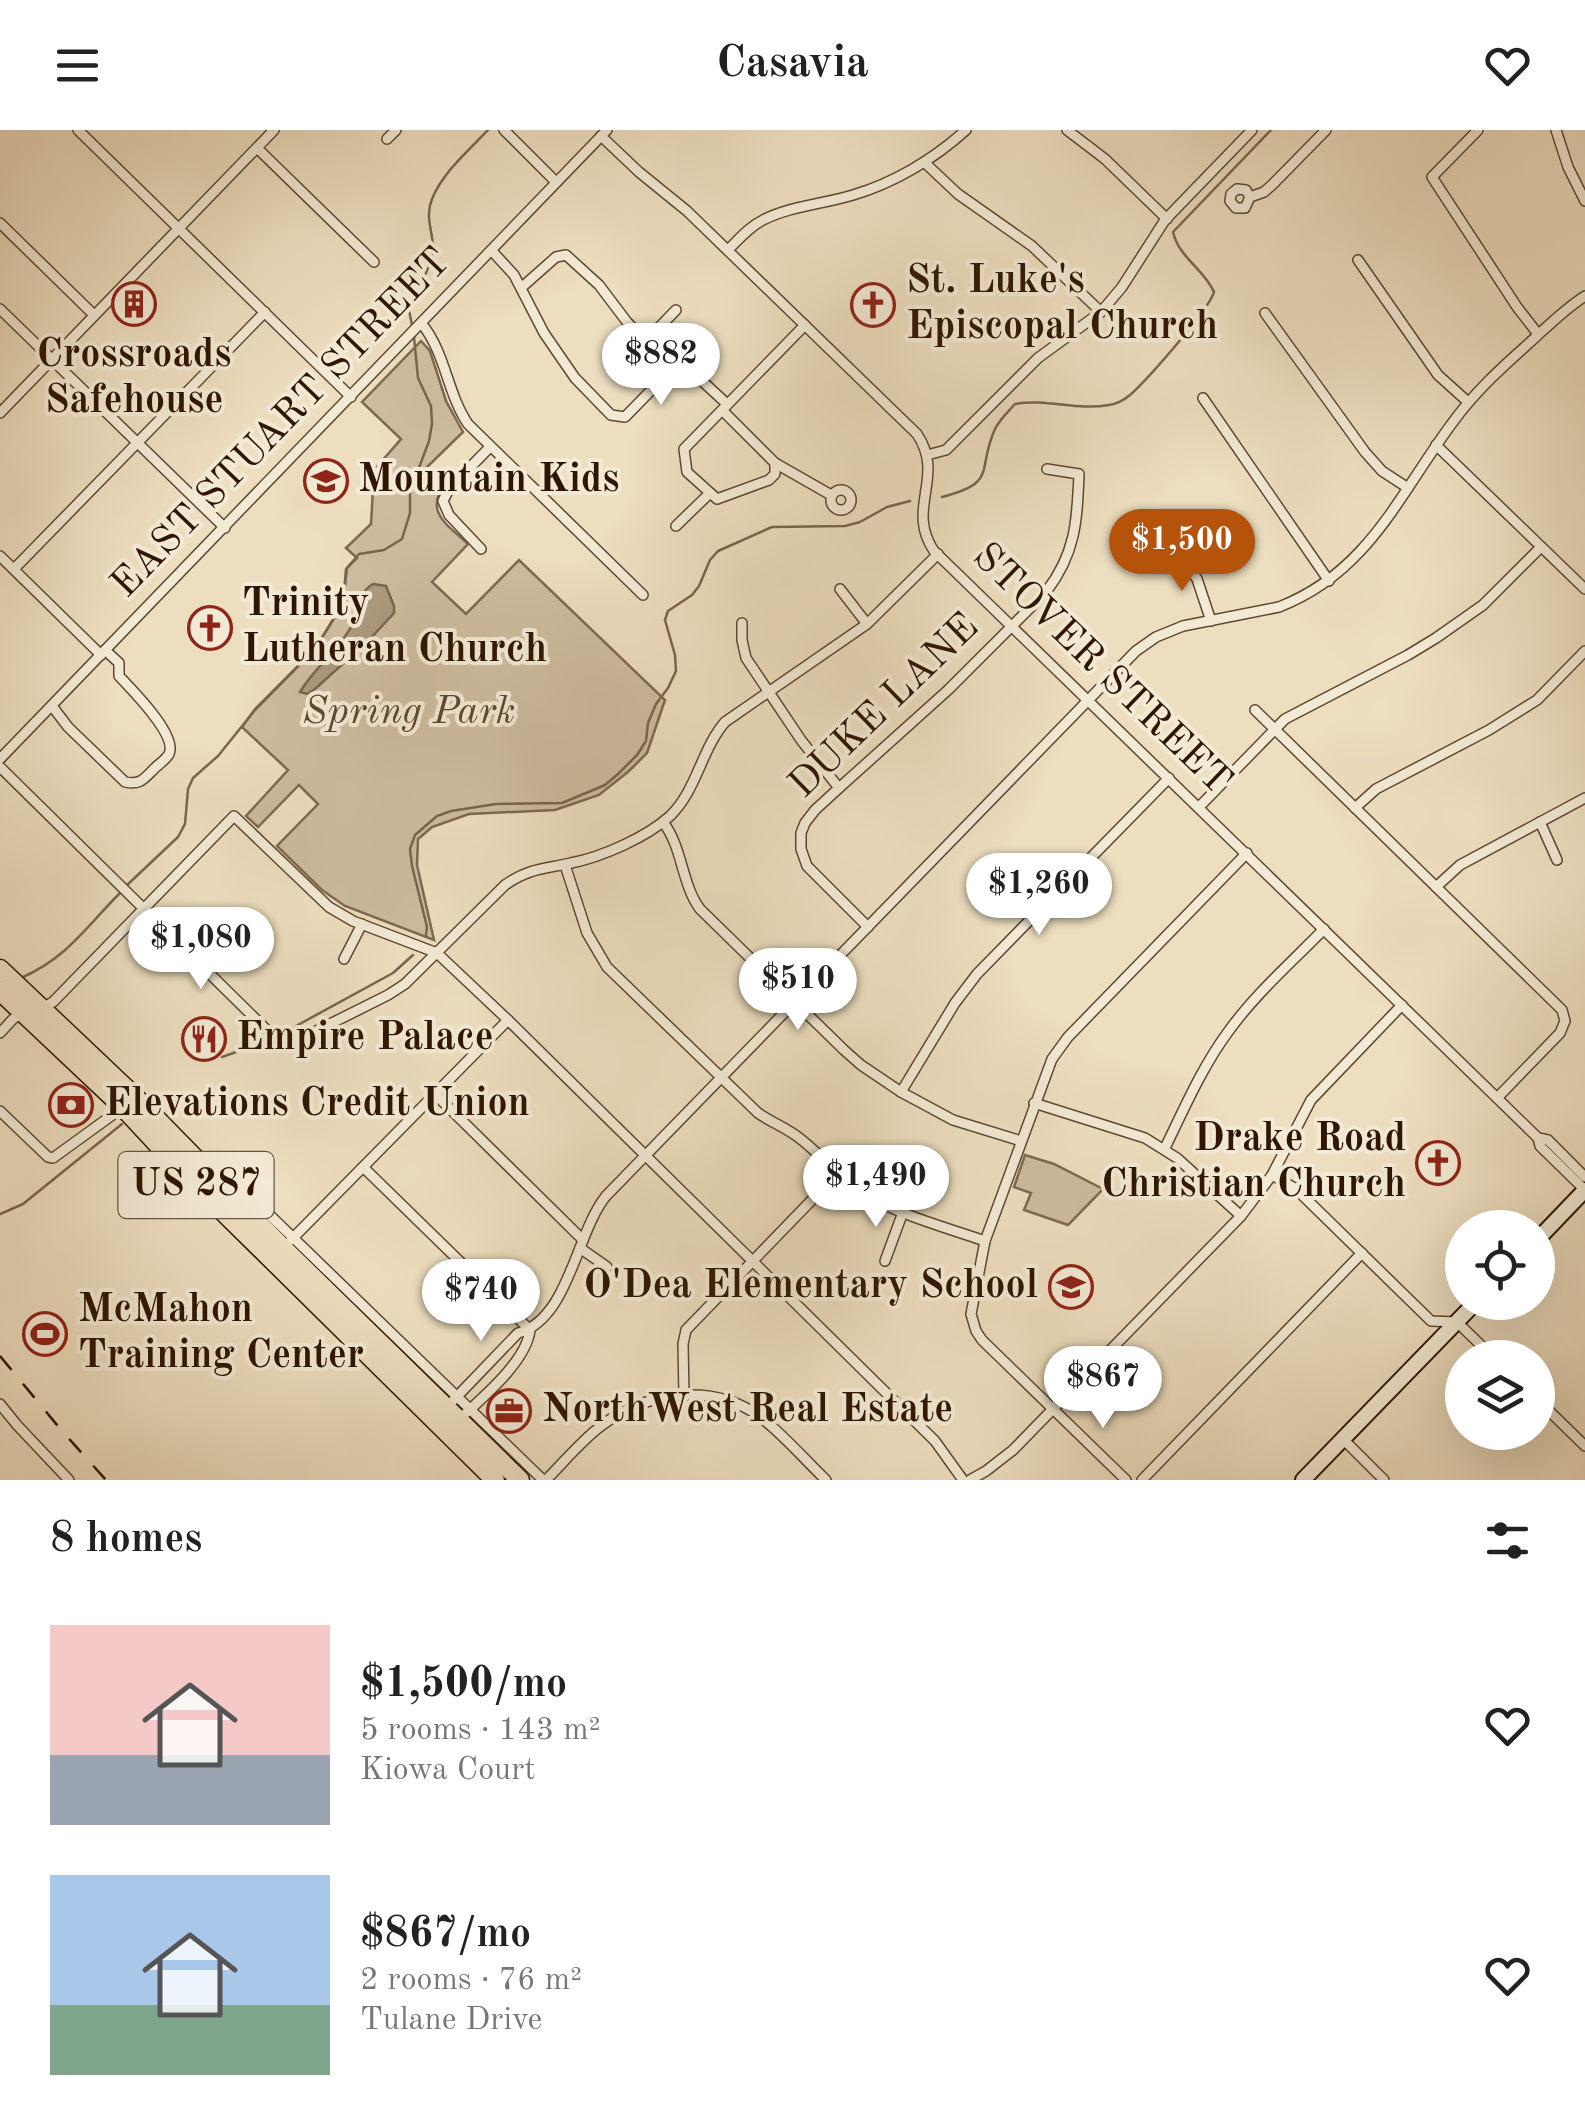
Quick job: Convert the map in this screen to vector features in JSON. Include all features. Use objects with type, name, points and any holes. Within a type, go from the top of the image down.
[{"type":"highway","name":"US 287","points":[[7,984],[241,1205],[520,1480]]},
{"type":"highway","name":"US 287","points":[[128,1102],[190,1180],[283,1249]]},
{"type":"highway","name":"US 287","points":[[452,1414],[495,1480]]},
{"type":"main road","points":[[1555,1221],[1585,1190]]},
{"type":"main road","points":[[1303,1480],[1458,1322]]},
{"type":"street","points":[[78,130],[352,397]]},
{"type":"street","points":[[2,407],[274,130]]},
{"type":"street","points":[[387,139],[396,130]]},
{"type":"street","points":[[504,130],[556,182]]},
{"type":"street","points":[[728,250],[753,226],[771,216],[869,190],[924,162],[966,130]]},
{"type":"street","points":[[1067,130],[1105,159],[1167,219]]},
{"type":"street","points":[[1230,130],[1242,141]]},
{"type":"street","points":[[604,133],[639,172],[687,211],[917,434],[927,455],[946,450],[1038,358],[1102,312],[1167,219],[1252,130]]},
{"type":"street","points":[[1250,198],[1272,186],[1326,130]]},
{"type":"street","points":[[1478,130],[1432,177],[1538,334]]},
{"type":"street","points":[[1556,130],[1585,201]]},
{"type":"street","name":"EAST STUART STREET","points":[[0,763],[604,133]]},
{"type":"street","points":[[257,148],[374,262]]},
{"type":"street","points":[[924,162],[958,194],[1032,246],[1102,312]]},
{"type":"street","points":[[0,223],[94,315]]},
{"type":"street","points":[[492,251],[514,275],[544,333],[561,361],[611,415],[625,417],[667,374],[664,361],[599,285],[566,255],[556,257],[521,288]]},
{"type":"street","points":[[1358,260],[1438,375],[1468,402]]},
{"type":"street","points":[[452,1414],[518,1333],[530,1330],[554,1303],[598,1206],[1144,645],[1170,630],[1279,607],[1330,581],[1366,547],[1468,402],[1538,334],[1585,296]]},
{"type":"street","points":[[0,309],[224,528]]},
{"type":"street","points":[[645,342],[676,310]]},
{"type":"street","points":[[14,569],[265,312]]},
{"type":"street","points":[[1265,313],[1365,452],[1382,471],[1408,488]]},
{"type":"street","points":[[421,325],[436,344],[462,415],[643,595]]},
{"type":"street","points":[[775,462],[775,474],[769,480],[717,499],[687,472],[684,449],[805,325]]},
{"type":"street","points":[[688,368],[775,462],[831,495]]},
{"type":"street","points":[[1203,398],[1330,581]]},
{"type":"street","points":[[1436,445],[1585,589]]},
{"type":"street","points":[[481,549],[449,515],[443,501],[448,489],[490,447]]},
{"type":"street","name":"STOVER STREET","points":[[927,455],[923,521],[928,540],[938,554],[1498,1098],[1585,1190]]},
{"type":"street","name":"DUKE LANE","points":[[868,927],[812,872],[803,858],[802,833],[809,817],[948,690],[1056,580],[1072,544],[1079,474],[1047,469]]},
{"type":"street","points":[[676,526],[710,493]]},
{"type":"street","points":[[1199,807],[1289,716],[1408,655],[1464,619],[1541,547]]},
{"type":"street","points":[[0,763],[284,1047],[405,984],[516,878],[541,867],[616,848],[663,822],[688,795],[718,731],[732,716],[867,624],[938,554]]},
{"type":"street","points":[[1179,554],[1197,578],[1211,621]]},
{"type":"street","points":[[0,556],[118,663],[119,676],[151,708],[170,745],[169,754],[141,782],[125,782],[68,727],[52,706]]},
{"type":"street","points":[[840,589],[867,624]]},
{"type":"street","points":[[742,623],[746,658],[839,788]]},
{"type":"street","points":[[1355,808],[1383,785],[1489,730],[1537,700],[1585,651]]},
{"type":"street","points":[[1255,710],[1562,1010],[1565,1021],[1560,1033],[1498,1098]]},
{"type":"street","points":[[901,1092],[955,1002],[977,974],[1169,778]]},
{"type":"street","points":[[1436,887],[1460,865],[1585,798]]},
{"type":"street","points":[[0,1033],[12,1020],[54,1002],[234,816],[323,902],[362,924],[438,953],[935,1441],[967,1480],[1014,1450],[1241,1216],[1272,1174],[1312,1100],[1402,1005]]},
{"type":"street","points":[[663,822],[675,841],[689,890],[700,909],[844,1050],[901,1092],[953,1120],[1021,1142]]},
{"type":"street","points":[[1540,822],[1557,860]]},
{"type":"street","points":[[1126,1480],[982,1340],[974,1326],[972,1304],[985,1241],[1047,1068],[1068,1037],[1247,854]]},
{"type":"street","points":[[565,864],[587,933],[607,966],[758,1113],[797,1136],[864,1194],[985,1241]]},
{"type":"street","points":[[344,959],[362,924]]},
{"type":"street","points":[[1165,1148],[1228,1031],[1324,929]]},
{"type":"street","points":[[508,1020],[283,1249],[452,1414],[544,1480],[593,1432],[617,1415],[654,1399],[684,1394],[716,1398],[759,1416],[826,1480]]},
{"type":"street","points":[[434,1094],[607,1267]]},
{"type":"street","points":[[0,1111],[48,1157],[58,1156],[128,1102]]},
{"type":"street","points":[[1034,1103],[1165,1148],[1241,1216]]},
{"type":"street","name":"STOVER STREET","points":[[1538,1138],[1548,1140],[1585,1177]]},
{"type":"street","points":[[363,1168],[530,1330],[529,1344],[507,1372],[452,1414]]},
{"type":"street","points":[[684,1394],[686,1330],[837,1174]]},
{"type":"street","points":[[1272,1174],[1296,1189],[1431,1320],[1458,1322],[1476,1340]]},
{"type":"street","points":[[885,1260],[903,1212]]},
{"type":"street","points":[[1142,1480],[1362,1253]]},
{"type":"street","points":[[0,1404],[70,1480]]},
{"type":"street","points":[[1555,1417],[1585,1446]]},
{"type":"street","points":[[1343,1439],[1384,1480]]},
{"type":"green space","name":"Spring Park","points":[[421,341],[430,351],[446,401],[463,432],[426,468],[444,484],[437,503],[441,518],[468,544],[432,582],[466,614],[519,560],[665,700],[647,753],[599,795],[555,810],[469,814],[432,827],[418,839],[417,865],[434,940],[345,906],[322,890],[277,846],[318,804],[299,785],[258,827],[246,816],[288,770],[242,727],[315,649],[343,603],[347,568],[357,558],[346,548],[371,524],[374,470],[401,439],[362,402]]},
{"type":"green space","points":[[1025,1155],[1054,1164],[1103,1189],[1068,1225],[1024,1210],[1031,1193],[1014,1187]]},
{"type":"shaded area","points":[[373,584],[386,586],[394,613],[315,689],[307,694],[300,692],[346,636],[361,598]]},
{"type":"waterway","points":[[412,325],[408,305],[432,254],[432,199],[450,171],[488,130]]},
{"type":"waterway","points":[[942,497],[979,480],[995,429],[1015,404],[1114,404],[1130,395],[1162,361],[1214,292],[1173,232],[1271,130]]},
{"type":"waterway","points":[[125,887],[178,837],[185,824],[188,789],[193,778],[218,756],[255,710],[315,649],[343,604],[346,569],[359,554],[384,550],[402,539],[410,513],[410,492],[432,424],[431,406],[418,378],[414,337]]},
{"type":"waterway","points":[[426,935],[410,849],[415,835],[437,816],[451,811],[496,804],[562,803],[605,785],[618,774],[646,741],[656,704],[676,671],[665,620],[668,611],[692,595],[718,551],[772,527],[845,526],[910,501]]},
{"type":"waterway","points":[[21,978],[64,951],[120,893]]},
{"type":"waterway","points":[[285,1032],[393,973],[413,955]]},
{"type":"waterway","points":[[222,1057],[267,1041]]},
{"type":"waterway","points":[[0,1214],[23,1204],[122,1124]]},
{"type":"railway","points":[[0,1356],[106,1480]]},
{"type":"place","name":"Crossroads Safehouse","points":[[134,304]]},
{"type":"place","name":"St. Luke's Episcopal Church","points":[[873,305]]},
{"type":"place","name":"Mountain Kids","points":[[326,481]]},
{"type":"place","name":"Trinity Lutheran Church","points":[[210,628]]},
{"type":"place","name":"Empire Palace","points":[[204,1039]]},
{"type":"place","name":"Elevations Credit Union","points":[[71,1105]]},
{"type":"place","name":"Drake Road Christian Church","points":[[1438,1163]]},
{"type":"place","name":"O'Dea Elementary School","points":[[1071,1287]]},
{"type":"place","name":"McMahon Training Center","points":[[45,1334]]},
{"type":"place","name":"NorthWest Real Estate","points":[[509,1411]]}]
